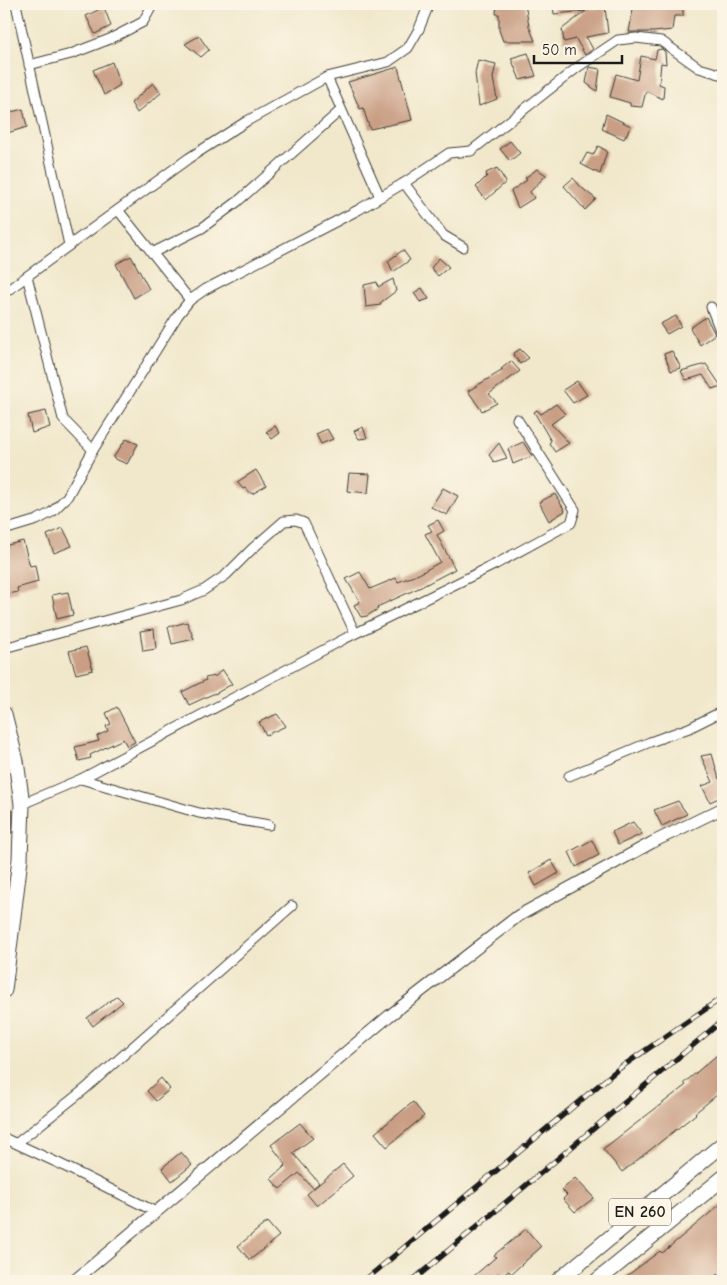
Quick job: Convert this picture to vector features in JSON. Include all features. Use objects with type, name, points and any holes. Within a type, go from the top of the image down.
[{"type":"main road","points":[[4,714],[16,761],[22,804],[20,859],[4,990]]},
{"type":"main road","name":"EN 260","points":[[558,1281],[723,1144]]},
{"type":"main road","name":"EN 260","points":[[597,1281],[723,1178]]},
{"type":"main road","points":[[646,1207],[664,1227]]},
{"type":"street","points":[[16,4],[69,244]]},
{"type":"street","points":[[30,65],[71,54],[110,39],[143,22],[152,4]]},
{"type":"street","points":[[4,293],[189,158],[247,121],[327,77],[388,62],[408,48],[419,29],[429,4]]},
{"type":"street","points":[[4,530],[37,520],[52,512],[67,497],[93,450],[178,314],[190,300],[241,270],[380,197],[449,153],[471,151],[578,68],[618,40],[636,38],[661,41],[699,68],[723,75]]},
{"type":"street","points":[[327,77],[380,197]]},
{"type":"street","points":[[152,253],[202,228],[237,202],[341,110]]},
{"type":"street","points":[[404,183],[444,235],[463,247]]},
{"type":"street","points":[[118,210],[190,300]]},
{"type":"street","points":[[27,276],[63,419],[93,450]]},
{"type":"street","points":[[711,307],[723,338]]},
{"type":"street","points":[[22,804],[81,779],[355,634],[488,568],[571,524],[575,510],[518,419]]},
{"type":"street","points":[[4,648],[181,600],[204,590],[226,575],[284,521],[296,520],[304,524],[355,634]]},
{"type":"street","points":[[569,776],[689,728],[723,711]]},
{"type":"street","points":[[81,779],[199,813],[269,826]]},
{"type":"street","points":[[74,1281],[389,1016],[518,916],[653,842],[723,808]]},
{"type":"street","points":[[17,1143],[85,1090],[292,906]]},
{"type":"street","points":[[4,1138],[156,1212]]},
{"type":"building","points":[[497,4],[525,4],[529,26],[535,41],[503,41],[499,30],[499,14],[496,14]]},
{"type":"building","points":[[553,4],[591,4],[591,9],[605,7],[608,33],[586,37],[593,49],[585,55],[576,39],[564,42],[562,29],[586,11],[554,14]]},
{"type":"building","points":[[634,4],[683,4],[683,16],[674,16],[672,30],[629,32]]},
{"type":"building","points":[[104,7],[111,26],[95,34],[86,16]]},
{"type":"building","points":[[199,36],[209,50],[201,57],[185,44]]},
{"type":"building","points":[[662,49],[665,52],[666,64],[661,63],[659,84],[664,86],[663,99],[646,91],[642,107],[630,106],[630,103],[610,97],[616,74],[637,80],[641,56],[655,59],[657,50]]},
{"type":"building","points":[[528,53],[536,76],[520,80],[511,58]]},
{"type":"building","points":[[478,60],[496,64],[493,78],[497,99],[479,106],[475,73]]},
{"type":"building","points":[[112,62],[120,85],[104,95],[93,70]]},
{"type":"building","points":[[398,67],[412,120],[370,129],[363,108],[360,109],[348,82]]},
{"type":"building","points":[[589,67],[600,69],[597,91],[586,83]]},
{"type":"building","points":[[153,83],[161,93],[137,113],[131,103]]},
{"type":"building","points":[[23,109],[27,127],[4,134],[4,114]]},
{"type":"building","points":[[606,114],[631,126],[624,139],[602,129]]},
{"type":"building","points":[[510,141],[520,153],[510,161],[500,149]]},
{"type":"building","points":[[598,146],[607,151],[600,174],[581,164],[587,153],[593,155]]},
{"type":"building","points":[[497,168],[506,182],[486,200],[476,187],[487,176],[486,173]]},
{"type":"building","points":[[537,169],[546,175],[530,192],[534,198],[518,208],[511,191],[527,180],[525,178]]},
{"type":"building","points":[[573,178],[596,199],[585,210],[564,186]]},
{"type":"building","points":[[403,250],[410,260],[393,272],[388,261]]},
{"type":"building","points":[[131,256],[149,289],[134,298],[116,264]]},
{"type":"building","points":[[439,258],[449,267],[438,276],[431,268]]},
{"type":"building","points":[[393,279],[396,291],[380,303],[381,305],[366,307],[364,285],[377,282],[378,287]]},
{"type":"building","points":[[422,288],[429,299],[420,302],[414,293]]},
{"type":"building","points":[[676,316],[681,326],[667,334],[660,324]]},
{"type":"building","points":[[706,317],[715,334],[700,345],[690,328]]},
{"type":"building","points":[[520,349],[529,358],[520,364],[513,354]]},
{"type":"building","points":[[672,351],[681,368],[671,371],[664,354]]},
{"type":"building","points":[[511,361],[520,371],[489,394],[497,403],[482,411],[468,391],[503,370],[501,369]]},
{"type":"building","points":[[706,364],[721,386],[712,389],[703,375],[686,380],[681,371]]},
{"type":"building","points":[[577,381],[587,395],[573,403],[563,390]]},
{"type":"building","points":[[556,404],[565,414],[551,424],[569,443],[555,452],[549,443],[551,441],[534,412],[537,410],[541,414]]},
{"type":"building","points":[[46,411],[50,427],[32,433],[28,415]]},
{"type":"building","points":[[275,426],[280,433],[272,439],[266,432]]},
{"type":"building","points":[[363,427],[367,438],[359,439],[354,431]]},
{"type":"building","points":[[327,429],[333,439],[321,444],[316,434]]},
{"type":"building","points":[[126,439],[138,444],[127,464],[113,458]]},
{"type":"building","points":[[523,442],[532,456],[513,464],[508,449]]},
{"type":"building","points":[[499,443],[507,458],[494,462],[489,455]]},
{"type":"building","points":[[256,470],[266,486],[252,494],[245,488],[243,489],[237,482]]},
{"type":"building","points":[[349,473],[370,474],[368,493],[347,491]]},
{"type":"building","points":[[443,488],[458,496],[447,515],[431,507]]},
{"type":"building","points":[[555,494],[565,511],[549,521],[539,502]]},
{"type":"building","points":[[438,520],[444,531],[437,535],[455,569],[377,607],[378,609],[367,616],[361,617],[354,605],[360,602],[346,579],[360,572],[370,589],[396,578],[398,582],[419,574],[440,562],[425,534],[432,531],[428,525]]},
{"type":"building","points":[[63,528],[72,546],[54,553],[47,535]]},
{"type":"building","points":[[23,541],[30,566],[35,565],[38,582],[17,588],[18,592],[4,595],[4,546]]},
{"type":"building","points":[[68,592],[73,615],[57,619],[52,595]]},
{"type":"building","points":[[187,622],[194,639],[172,644],[168,627]]},
{"type":"building","points":[[154,629],[156,649],[143,651],[140,631]]},
{"type":"building","points":[[86,647],[93,670],[76,674],[69,651]]},
{"type":"building","points":[[222,669],[232,684],[215,694],[189,705],[182,692],[206,680],[205,678],[216,676]]},
{"type":"building","points":[[117,707],[135,742],[127,746],[123,739],[90,755],[91,758],[79,761],[75,747],[99,741],[97,736],[108,731],[106,726],[111,724],[106,713]]},
{"type":"building","points":[[277,714],[286,726],[266,735],[259,722]]},
{"type":"building","points":[[712,754],[719,779],[723,777],[723,796],[710,802],[702,786],[713,782],[701,756]]},
{"type":"building","points":[[678,801],[687,814],[662,826],[654,810]]},
{"type":"building","points":[[4,809],[12,810],[12,833],[4,832]]},
{"type":"building","points":[[633,822],[642,834],[618,845],[612,832]]},
{"type":"building","points":[[592,840],[599,855],[576,867],[569,852]]},
{"type":"building","points":[[551,860],[559,873],[536,886],[529,873]]},
{"type":"building","points":[[117,996],[123,1002],[93,1026],[87,1018]]},
{"type":"building","points":[[723,1050],[723,1090],[696,1114],[622,1172],[603,1149],[686,1085],[684,1083]]},
{"type":"building","points":[[161,1078],[170,1089],[156,1101],[147,1091]]},
{"type":"building","points":[[413,1102],[424,1116],[387,1147],[375,1133]]},
{"type":"building","points":[[300,1123],[313,1138],[293,1153],[319,1183],[313,1188],[299,1173],[280,1189],[271,1179],[286,1165],[271,1145]]},
{"type":"building","points":[[181,1152],[192,1165],[172,1181],[162,1168]]},
{"type":"building","points":[[343,1164],[353,1176],[317,1206],[307,1194]]},
{"type":"building","points":[[575,1178],[594,1198],[575,1212],[563,1199],[567,1195],[562,1190]]},
{"type":"building","points":[[723,1202],[723,1279],[718,1274],[709,1281],[620,1281],[660,1251],[662,1253]]},
{"type":"building","points":[[267,1222],[279,1236],[250,1260],[238,1246]]},
{"type":"building","points":[[526,1229],[541,1247],[511,1274],[509,1271],[501,1276],[498,1273],[488,1281],[468,1281],[496,1257],[494,1255]]},
{"type":"railway","points":[[364,1281],[617,1070],[723,997]]},
{"type":"railway","points":[[412,1281],[723,1020]]}]
